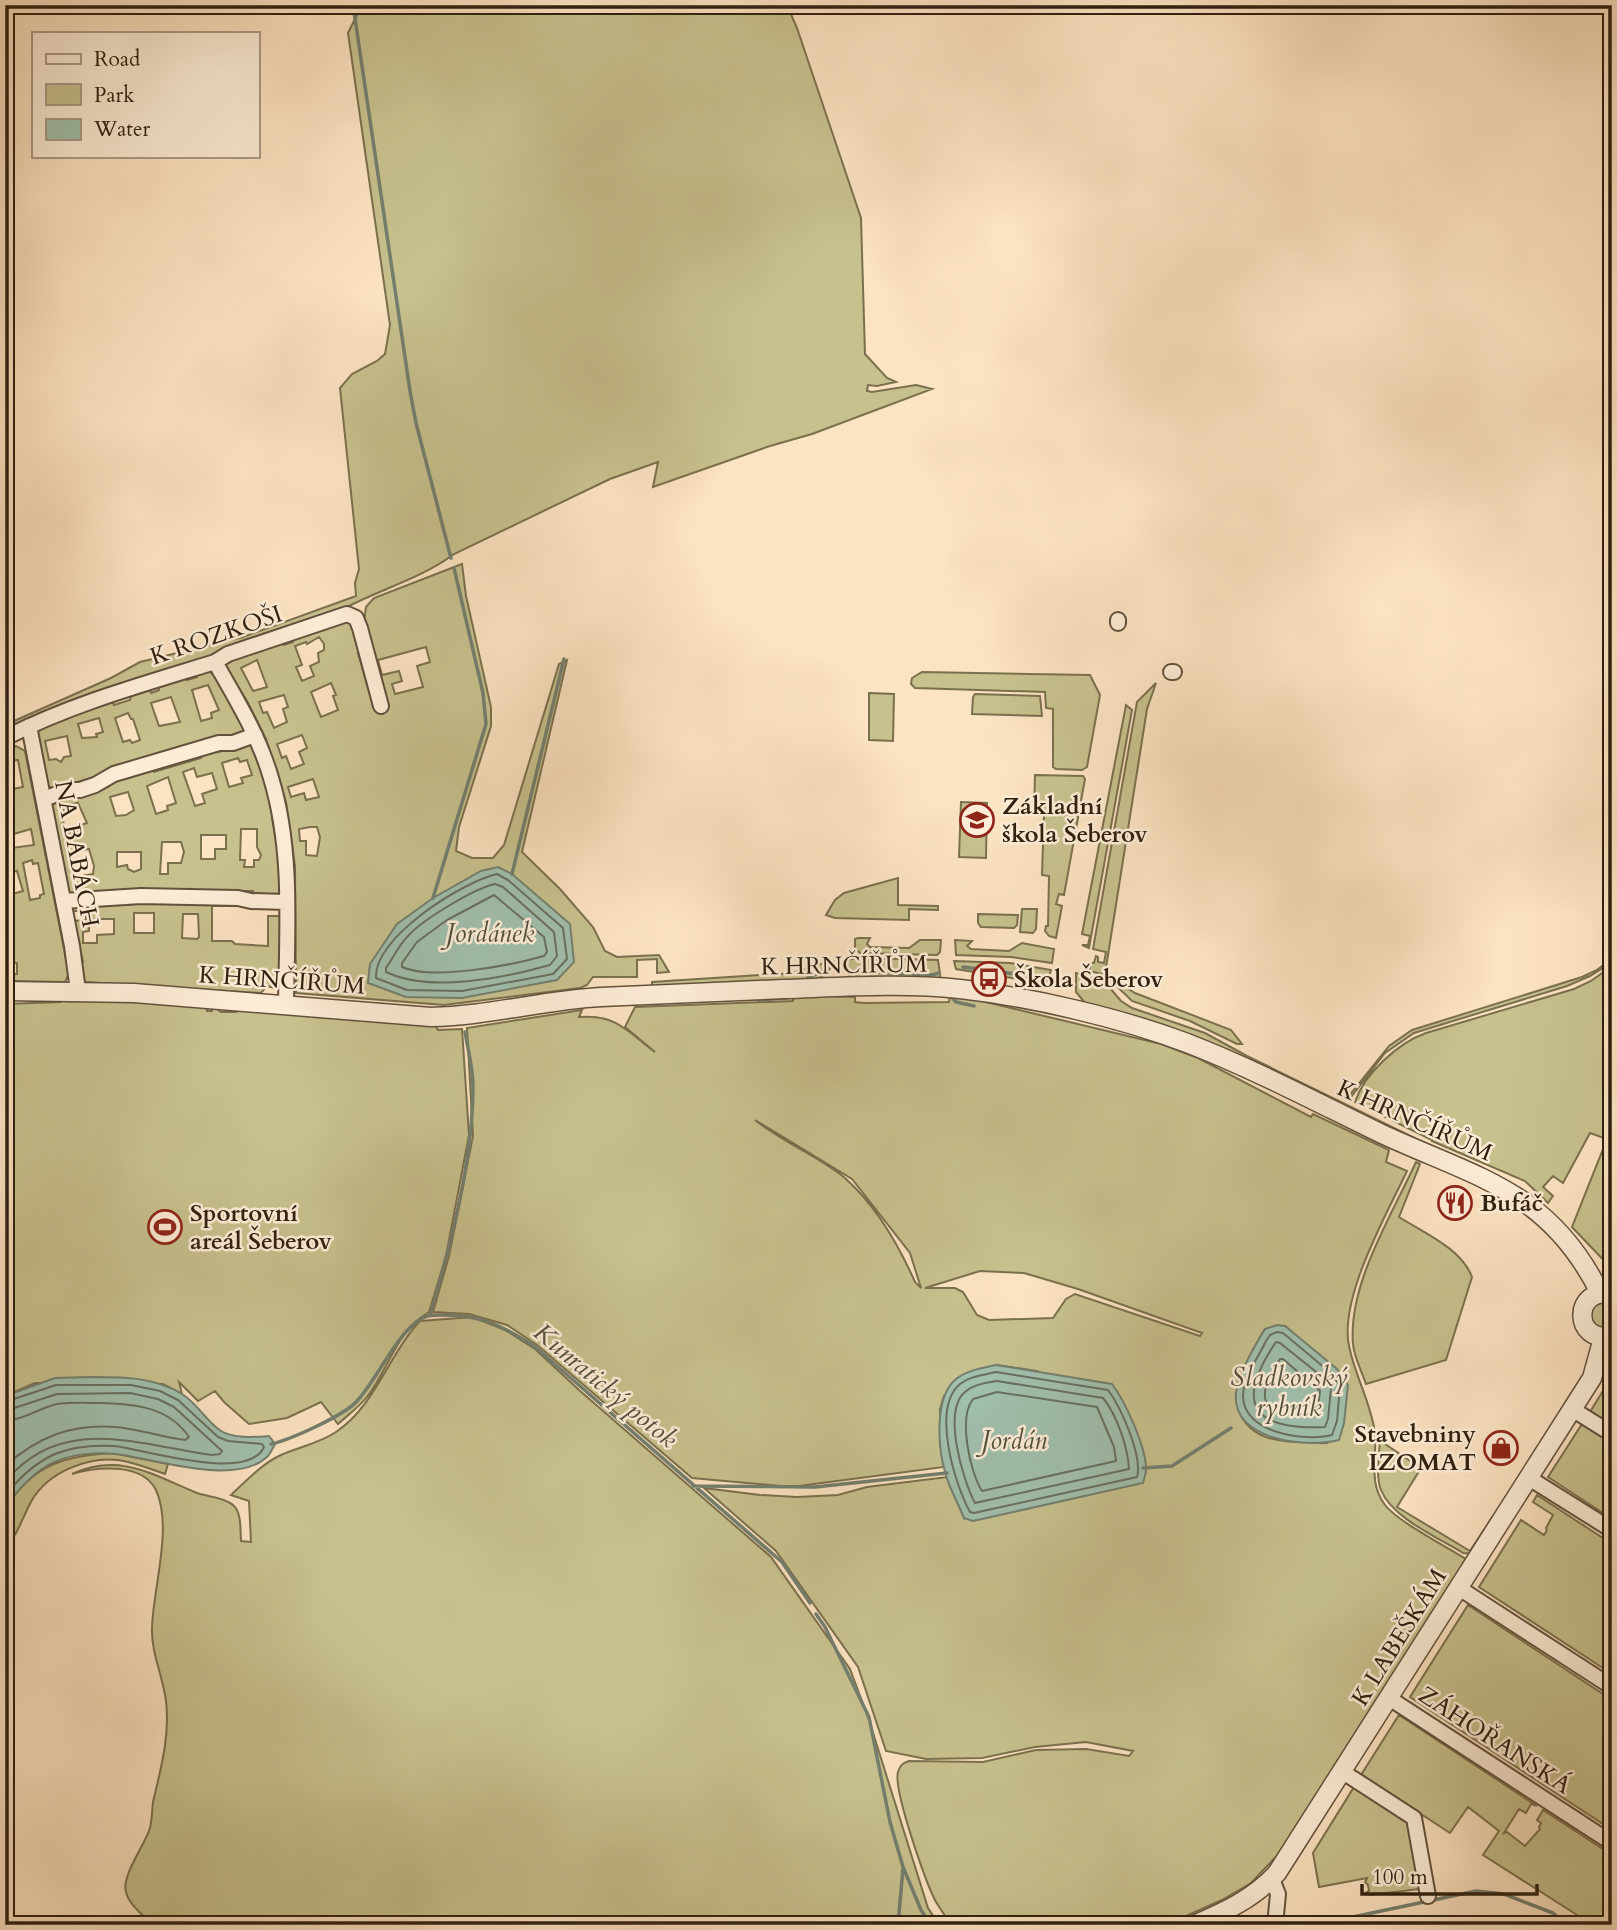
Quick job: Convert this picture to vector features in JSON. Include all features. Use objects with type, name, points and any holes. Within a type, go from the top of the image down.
[{"type":"street","name":"K ROZKOŠI","points":[[5,738],[90,702],[215,662],[228,654],[350,614],[356,618],[360,628],[381,706]]},
{"type":"street","points":[[215,662],[255,735],[277,800],[286,857],[286,1004]]},
{"type":"street","name":"NA BABÁCH","points":[[29,726],[78,991]]},
{"type":"street","points":[[44,799],[67,790],[80,790],[95,785],[114,774],[255,735]]},
{"type":"street","points":[[63,901],[141,896],[286,902]]},
{"type":"street","name":"K HRNČÍŘŮM","points":[[5,991],[78,991],[443,1016],[598,997],[879,986],[957,989],[1062,1008],[1135,1026],[1188,1044],[1502,1187],[1550,1222],[1606,1293]]},
{"type":"street","points":[[1606,1293],[1588,1299],[1584,1304],[1582,1317],[1591,1334],[1608,1337]]},
{"type":"street","name":"K LABEŠKÁM","points":[[1194,1925],[1245,1902],[1272,1879],[1343,1772],[1592,1378],[1608,1337]]},
{"type":"street","points":[[1572,1409],[1612,1434]]},
{"type":"street","points":[[1529,1478],[1612,1530]]},
{"type":"street","points":[[1460,1588],[1612,1687]]},
{"type":"street","name":"ZÁHOŘANSKÁ","points":[[1390,1698],[1612,1843]]},
{"type":"street","points":[[1343,1772],[1414,1818],[1428,1896]]},
{"type":"street","points":[[1272,1879],[1278,1894],[1275,1925]]},
{"type":"green space","points":[[355,5],[787,5],[861,218],[865,354],[887,378],[896,382],[868,385],[867,391],[916,385],[932,389],[812,434],[653,487],[658,462],[610,479],[454,554],[426,572],[334,614],[5,732],[5,725],[111,678],[140,662],[243,637],[356,596],[355,583],[359,569],[340,388],[352,374],[385,354],[390,325],[348,33],[357,15]]},
{"type":"green space","points":[[462,564],[466,596],[491,707],[491,726],[459,827],[456,851],[472,858],[493,858],[504,845],[559,664],[567,660],[522,852],[560,889],[593,927],[605,951],[617,957],[659,955],[669,972],[657,973],[657,959],[637,960],[637,977],[593,977],[587,985],[580,988],[444,1005],[296,993],[295,866],[286,802],[266,739],[223,662],[276,642],[284,645],[293,642],[293,635],[348,621],[352,623],[362,650],[358,653],[373,706],[388,706],[364,621],[366,607],[374,598]],"holes":[[[319,637],[324,644],[324,650],[318,653],[319,662],[310,666],[314,676],[302,681],[296,667],[302,665],[295,646],[306,642],[307,644]],[[426,647],[430,662],[417,666],[423,687],[395,694],[392,684],[402,681],[399,671],[382,675],[378,660]],[[257,660],[267,687],[253,691],[241,668]],[[331,683],[338,710],[321,717],[311,692]],[[284,695],[288,707],[283,709],[287,722],[274,728],[267,712],[263,713],[259,702]],[[302,735],[307,748],[299,752],[304,764],[291,769],[286,756],[282,758],[277,744]],[[313,779],[319,797],[306,800],[304,793],[291,797],[288,787]],[[317,827],[320,837],[317,856],[306,855],[306,841],[300,841],[299,829]]]},
{"type":"green space","points":[[209,671],[217,678],[245,730],[243,736],[241,732],[232,735],[233,739],[228,736],[48,791],[38,733],[34,729],[112,701],[114,705],[130,700],[131,695],[149,689],[151,693],[159,690],[158,685],[185,677],[187,680],[197,677],[196,674]],"holes":[[[208,685],[219,710],[211,713],[212,718],[201,721],[192,690]],[[171,697],[180,722],[159,726],[151,703]],[[128,713],[133,719],[140,740],[123,742],[115,718]],[[99,718],[103,732],[96,734],[97,737],[82,738],[78,724]],[[67,736],[71,756],[64,757],[61,762],[56,759],[49,760],[45,741]]]},
{"type":"green space","points":[[922,672],[1090,675],[1100,695],[1087,767],[1082,770],[1053,767],[1053,709],[1046,708],[1045,692],[915,688],[911,684],[912,678]]},
{"type":"green space","points":[[1156,683],[1147,709],[1105,974],[1135,993],[1231,1030],[1242,1044],[1190,1021],[1132,1001],[1105,975],[1090,971],[1090,963],[1094,963],[1096,956],[1098,962],[1104,963],[1106,952],[1093,949],[1137,702]]},
{"type":"green space","points":[[869,693],[894,694],[893,741],[869,740]]},
{"type":"green space","points":[[975,694],[1040,696],[1042,716],[972,714]]},
{"type":"green space","points":[[1126,705],[1132,710],[1089,948],[1082,945],[1088,945],[1090,936],[1082,934]]},
{"type":"green space","points":[[250,741],[264,774],[275,817],[272,818],[276,842],[279,842],[279,897],[254,896],[253,891],[118,891],[69,896],[49,801],[78,796],[109,786],[108,783],[149,768],[154,772],[201,758],[202,753],[217,749],[219,752]],"holes":[[[238,758],[240,762],[247,760],[252,775],[241,778],[243,783],[229,787],[222,763]],[[194,768],[197,777],[212,773],[217,789],[202,794],[205,803],[195,806],[183,772]],[[168,777],[176,803],[167,806],[168,810],[156,814],[147,786]],[[128,792],[134,810],[126,815],[116,816],[110,797]],[[78,803],[87,823],[80,825],[81,831],[66,833],[61,813],[64,812],[63,806]],[[241,829],[257,829],[257,847],[261,855],[259,860],[254,860],[254,867],[244,867],[245,860],[240,860]],[[201,835],[226,835],[226,849],[215,849],[215,859],[201,859]],[[162,842],[181,842],[184,852],[181,863],[168,863],[168,874],[160,874]],[[89,849],[94,866],[93,874],[76,877],[72,852]],[[117,852],[141,852],[141,869],[134,872],[128,869],[127,865],[117,867]]]},
{"type":"green space","points":[[16,746],[25,751],[69,974],[65,982],[5,981],[5,974],[17,974],[17,963],[5,961],[5,896],[23,891],[17,871],[5,873],[5,784],[7,790],[23,787],[18,760],[5,762],[5,752]],"holes":[[[31,829],[34,845],[12,848],[10,835]],[[32,860],[33,864],[38,863],[44,894],[40,895],[40,898],[30,900],[23,863]]]},
{"type":"green space","points":[[1035,775],[1083,776],[1085,779],[1064,895],[1059,894],[1056,904],[1062,906],[1056,938],[1045,931],[1048,926],[1049,876],[1042,875],[1044,813],[1034,812]]},
{"type":"green space","points":[[961,802],[987,803],[986,858],[959,857]]},
{"type":"green space","points":[[898,878],[898,905],[938,906],[938,910],[909,909],[909,920],[835,918],[826,915],[835,900],[844,893]]},
{"type":"green space","points":[[138,900],[249,906],[212,906],[212,941],[232,941],[235,944],[268,946],[268,916],[281,916],[280,983],[274,988],[267,986],[261,993],[85,982],[79,964],[83,962],[74,921],[86,920],[86,911],[71,911],[71,907],[136,904]],"holes":[[[134,913],[154,913],[154,933],[134,933]],[[183,914],[198,914],[199,937],[182,938]],[[89,919],[114,919],[114,934],[97,935],[97,943],[83,943],[83,932],[89,931]]]},
{"type":"green space","points":[[1022,909],[1037,909],[1036,929],[1033,933],[1020,932]]},
{"type":"green space","points":[[978,914],[1018,915],[1017,925],[1014,928],[981,927]]},
{"type":"green space","points":[[870,938],[867,944],[870,947],[909,948],[920,940],[941,940],[940,952],[937,955],[860,953],[855,948],[855,939]]},
{"type":"green space","points":[[955,940],[972,941],[967,946],[971,949],[1009,951],[1022,943],[1054,949],[1052,963],[1011,957],[956,955]]},
{"type":"green space","points":[[1612,958],[1611,963],[1567,986],[1414,1033],[1385,1053],[1351,1097],[1349,1096],[1389,1046],[1412,1030],[1582,977],[1597,970]]},
{"type":"green space","points":[[845,960],[938,960],[941,981],[855,979],[847,973]]},
{"type":"green space","points":[[954,961],[1010,963],[1051,970],[1048,980],[1042,983],[956,969]]},
{"type":"green space","points":[[833,962],[828,972],[817,979],[652,987],[652,982],[793,973]]},
{"type":"green space","points":[[1612,966],[1612,1269],[1572,1227],[1607,1139],[1590,1133],[1563,1183],[1553,1176],[1543,1187],[1553,1196],[1548,1203],[1525,1181],[1432,1141],[1355,1102],[1359,1091],[1374,1070],[1415,1038],[1574,989]]},
{"type":"green space","points":[[1076,973],[1104,981],[1121,1001],[1132,1008],[1205,1033],[1423,1144],[1182,1033],[1085,1003],[1076,992]]},
{"type":"green space","points":[[793,995],[855,997],[855,1002],[864,1003],[949,1002],[950,995],[957,995],[1161,1044],[1198,1058],[1311,1117],[1313,1114],[1389,1150],[1386,1162],[1407,1171],[1357,1281],[1348,1327],[1349,1346],[1373,1422],[1374,1470],[1380,1497],[1401,1519],[1469,1561],[1292,1840],[1251,1883],[1222,1900],[1166,1925],[951,1925],[931,1892],[911,1837],[898,1782],[898,1772],[902,1765],[909,1761],[983,1762],[1036,1750],[1086,1749],[1129,1756],[1133,1751],[1086,1742],[1035,1747],[982,1758],[926,1759],[886,1751],[858,1667],[776,1551],[704,1488],[797,1497],[838,1495],[867,1487],[947,1477],[964,1518],[1037,1371],[997,1365],[944,1396],[940,1409],[944,1467],[791,1487],[692,1478],[537,1345],[507,1325],[469,1314],[433,1312],[449,1256],[473,1136],[467,1028],[582,1010],[579,1017],[612,1021],[655,1052],[625,1027],[635,1007],[793,1001]],"holes":[[[755,1120],[852,1179],[910,1253],[921,1288],[915,1282],[886,1227],[857,1190],[835,1171]],[[980,1271],[1024,1273],[1202,1333],[1200,1336],[1075,1294],[1066,1299],[1053,1318],[989,1320],[977,1315],[963,1292],[955,1288],[925,1288]],[[1285,1326],[1293,1333],[1327,1443],[1268,1438],[1248,1425],[1240,1413],[1239,1385],[1250,1355],[1265,1329]]]},
{"type":"green space","name":"Sportovní areál Šeberov","points":[[62,998],[206,1005],[207,1011],[212,1011],[212,1005],[221,1012],[236,1012],[237,1007],[435,1025],[438,1030],[462,1029],[469,1135],[446,1256],[429,1312],[408,1329],[367,1397],[338,1424],[321,1402],[287,1418],[249,1424],[215,1391],[198,1401],[179,1382],[182,1394],[163,1384],[35,1383],[5,1396],[5,1004],[61,1002]]},
{"type":"green space","points":[[1416,1162],[1420,1164],[1399,1217],[1451,1249],[1472,1277],[1446,1360],[1366,1384],[1353,1344],[1357,1298],[1374,1250]]},
{"type":"green space","points":[[1599,1301],[1612,1302],[1612,1326],[1600,1328],[1592,1324],[1590,1310]]},
{"type":"green space","points":[[473,1317],[505,1330],[535,1349],[771,1557],[850,1669],[869,1720],[928,1908],[939,1925],[153,1925],[133,1906],[125,1885],[150,1828],[167,1727],[166,1701],[152,1637],[161,1558],[161,1505],[156,1490],[149,1481],[130,1471],[105,1469],[72,1474],[106,1465],[136,1468],[197,1493],[225,1500],[238,1512],[241,1541],[251,1542],[249,1501],[231,1495],[274,1458],[323,1439],[350,1421],[372,1394],[399,1349],[420,1321]]},
{"type":"green space","points":[[1612,1376],[1612,1389],[1609,1394],[1612,1397],[1612,1426],[1590,1412]]},
{"type":"green space","points":[[1582,1424],[1612,1443],[1605,1457],[1612,1461],[1612,1519],[1548,1477]]},
{"type":"green space","points":[[1380,1436],[1385,1444],[1421,1468],[1397,1507],[1470,1551],[1493,1516],[1474,1554],[1463,1553],[1417,1526],[1395,1510],[1387,1500],[1378,1477]]},
{"type":"green space","points":[[113,1453],[168,1464],[165,1474],[118,1460],[93,1461],[69,1468],[39,1490],[5,1548],[5,1509],[28,1481],[49,1466],[73,1458]]},
{"type":"green space","points":[[1537,1495],[1612,1544],[1612,1674],[1479,1587],[1521,1520],[1544,1535],[1553,1515],[1533,1502]]},
{"type":"green space","points":[[1468,1605],[1612,1700],[1612,1830],[1410,1697]]},
{"type":"green space","points":[[1399,1715],[1537,1806],[1531,1804],[1526,1813],[1519,1809],[1504,1833],[1507,1832],[1525,1846],[1540,1829],[1541,1823],[1537,1820],[1543,1810],[1612,1855],[1612,1925],[1563,1925],[1577,1915],[1483,1855],[1499,1831],[1468,1807],[1450,1833],[1361,1775]]},
{"type":"green space","points":[[1354,1787],[1407,1821],[1420,1889],[1370,1895],[1365,1882],[1367,1878],[1319,1887],[1313,1853]]},
{"type":"water","name":"Jordánek","points":[[498,867],[512,874],[570,924],[574,962],[557,980],[462,998],[406,997],[368,983],[370,964],[397,924],[433,898],[481,871]]},
{"type":"water","name":"Sladkovský rybník","points":[[1277,1325],[1285,1326],[1337,1369],[1348,1385],[1344,1423],[1339,1440],[1309,1443],[1291,1441],[1258,1431],[1245,1422],[1238,1409],[1236,1393],[1240,1377],[1265,1329]]},
{"type":"water","name":"Jordán","points":[[996,1365],[1112,1384],[1128,1412],[1142,1447],[1146,1469],[1143,1483],[973,1521],[964,1518],[949,1484],[943,1462],[941,1410],[949,1387],[956,1379],[970,1371]]},
{"type":"water","points":[[92,1377],[149,1381],[171,1388],[187,1398],[226,1434],[269,1436],[275,1444],[267,1457],[253,1466],[235,1470],[193,1468],[108,1453],[71,1457],[49,1465],[35,1475],[5,1507],[5,1396],[55,1378]]},
{"type":"waterway","points":[[353,5],[410,391],[451,558]]},
{"type":"waterway","points":[[433,898],[486,724],[483,693],[454,568]]},
{"type":"waterway","points":[[512,874],[564,659]]},
{"type":"waterway","points":[[963,967],[1045,978]]},
{"type":"waterway","points":[[808,977],[824,971]]},
{"type":"waterway","points":[[849,971],[932,975],[939,973]]},
{"type":"waterway","points":[[758,1000],[790,996]]},
{"type":"waterway","points":[[953,999],[974,1006]]},
{"type":"waterway","points":[[430,1315],[453,1231],[469,1143],[473,1079],[465,1032]]},
{"type":"waterway","name":"Kunratický potok","points":[[271,1444],[317,1426],[351,1407],[394,1347],[410,1327],[422,1318],[445,1315],[482,1320],[534,1346],[782,1562],[810,1603]]},
{"type":"waterway","points":[[1143,1468],[1172,1466],[1231,1428]]},
{"type":"waterway","points":[[693,1486],[815,1487],[947,1473]]},
{"type":"waterway","name":"Kunratický potok","points":[[816,1614],[869,1717],[890,1822],[903,1867],[921,1910],[931,1925]]},
{"type":"waterway","points":[[898,1925],[903,1868]]},
{"type":"waterway","points":[[1315,1925],[1476,1891],[1504,1894],[1553,1913],[1567,1925]]},
{"type":"waterway","points":[[1261,1925],[1270,1923]]},
{"type":"waterway","points":[[1281,1923],[1289,1925]]},
{"type":"place","name":"Základní škola Šeberov","points":[[977,820]]},
{"type":"place","name":"Škola Šeberov","points":[[989,979]]},
{"type":"place","name":"Bufáč","points":[[1455,1203]]},
{"type":"place","name":"Sportovní areál Šeberov","points":[[165,1227]]},
{"type":"place","name":"Stavebniny IZOMAT","points":[[1501,1448]]}]
